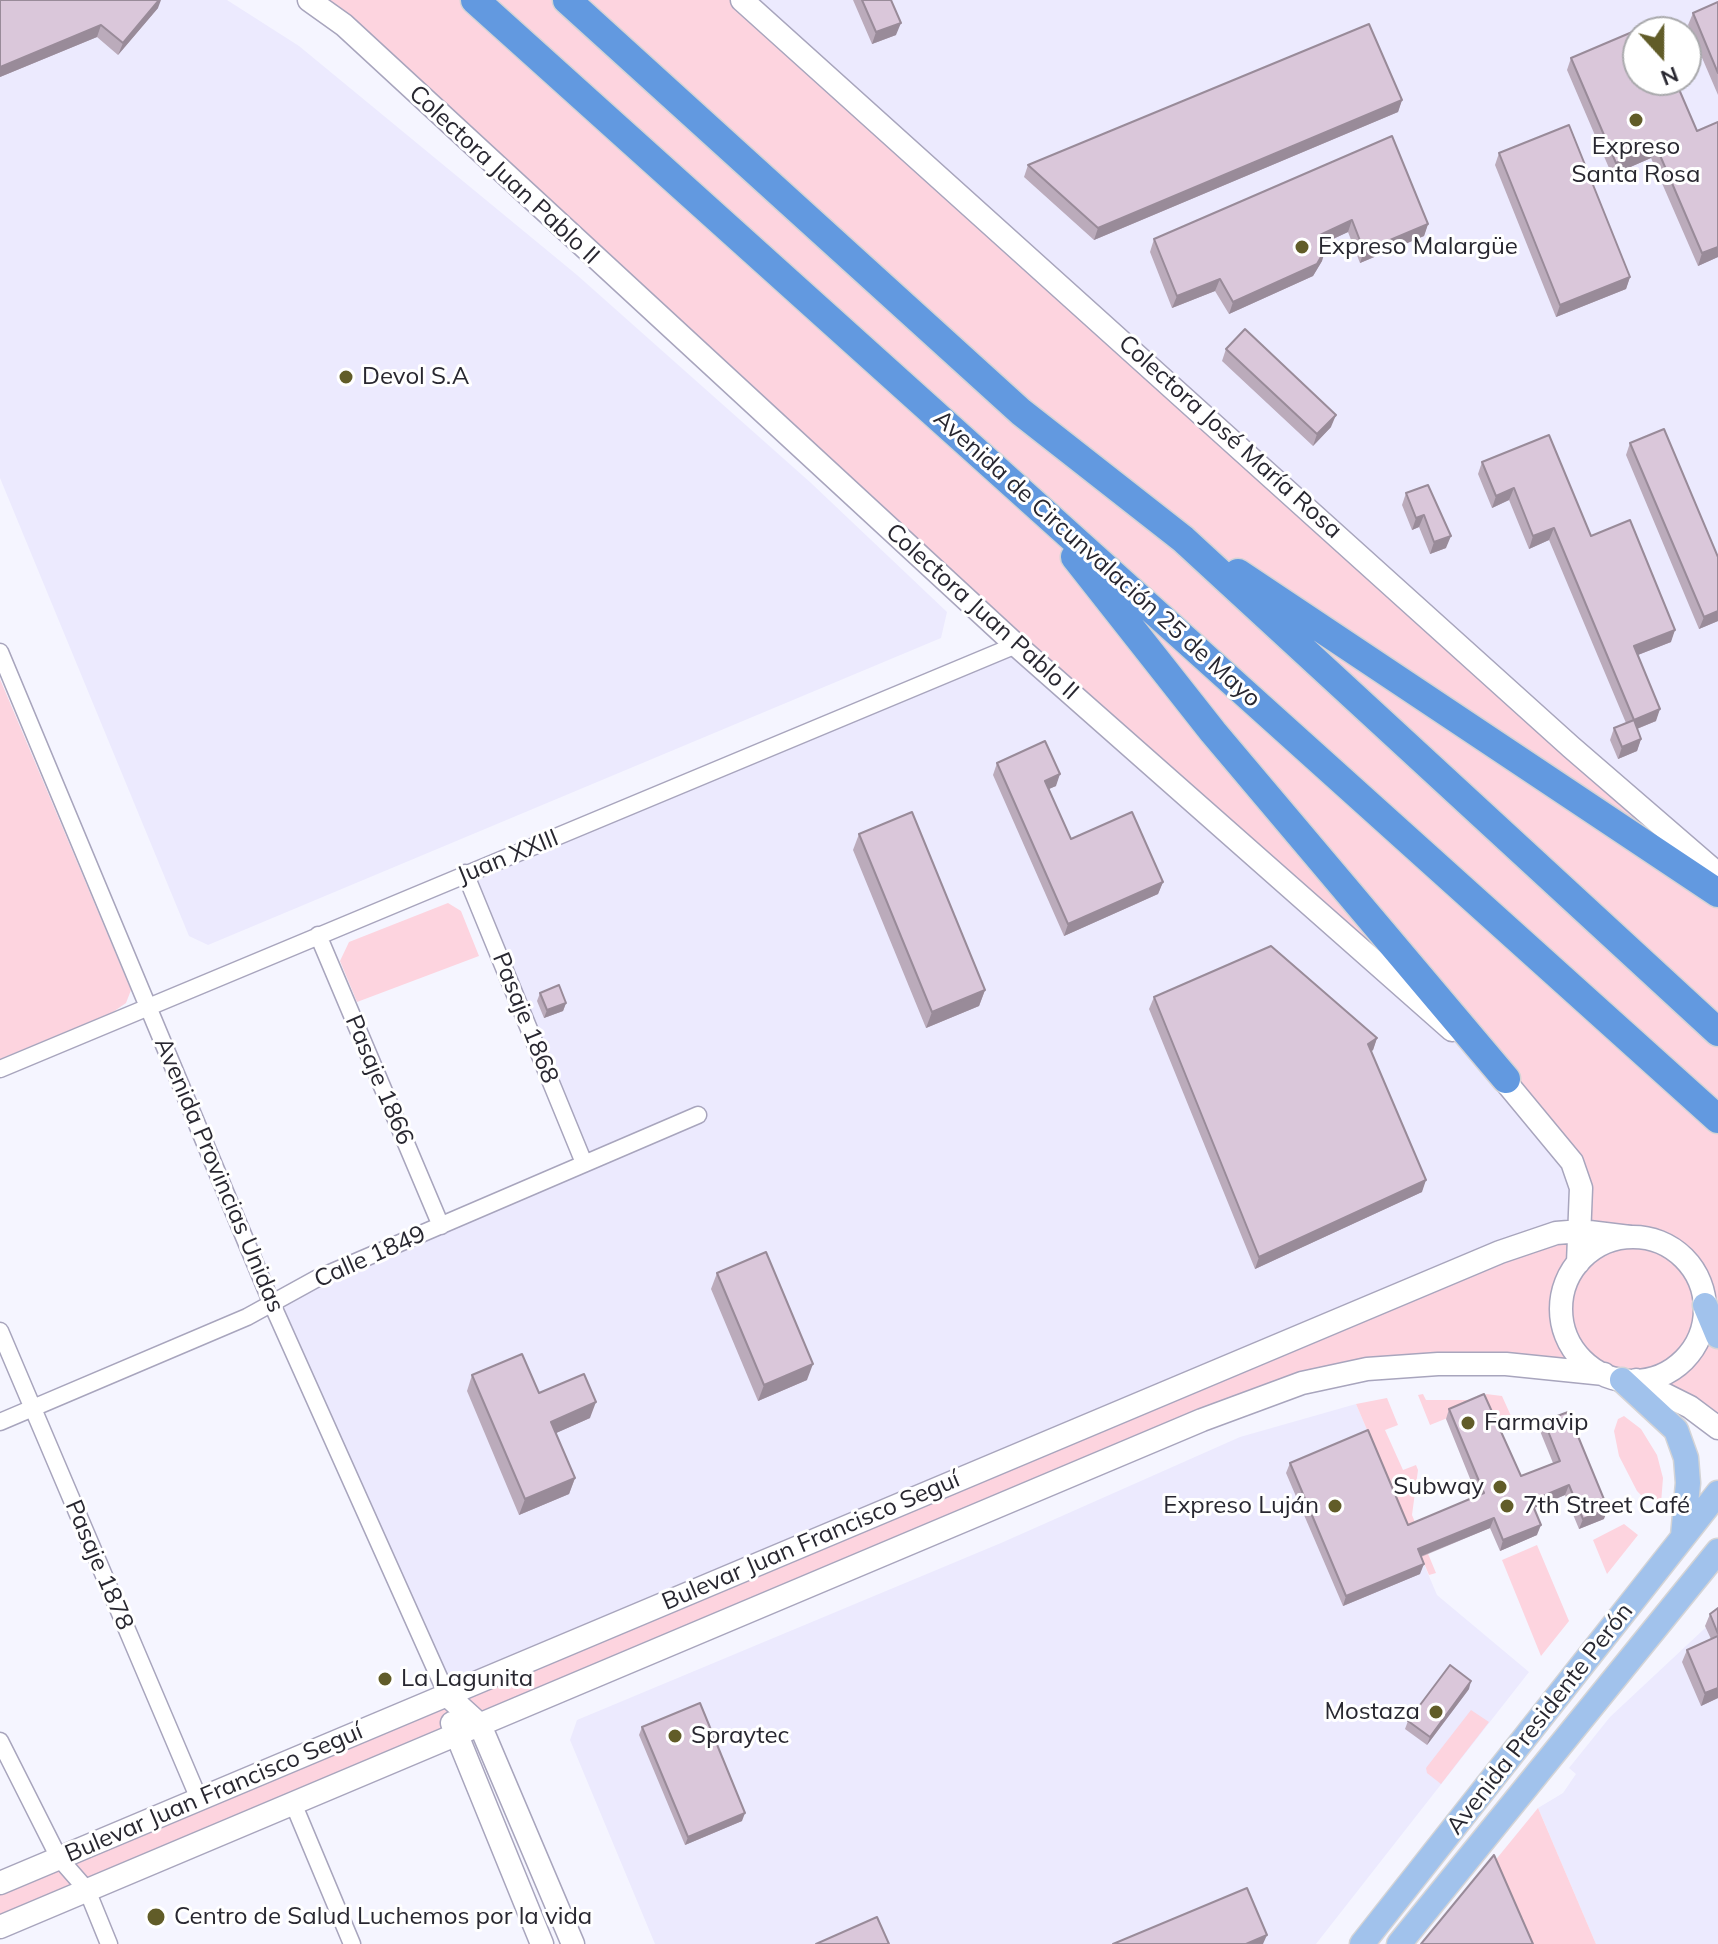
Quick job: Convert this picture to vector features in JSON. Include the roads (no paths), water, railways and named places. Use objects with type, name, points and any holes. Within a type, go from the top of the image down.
[{"type":"highway","name":"Avenida de Circunvalación 25 de Mayo","points":[[475,0],[1718,1119]]},
{"type":"highway","points":[[567,0],[1021,412],[1183,539],[1718,1032]]},
{"type":"highway","points":[[1025,494],[1213,732],[1506,1079]]},
{"type":"highway","points":[[1183,539],[1294,608],[1361,657],[1718,893]]},
{"type":"main road","name":"Colectora Juan Pablo II","points":[[309,0],[344,25],[1016,645],[1506,1079],[1572,1162],[1581,1188],[1578,1263]]},
{"type":"main road","name":"Colectora José María Rosa","points":[[742,0],[1537,716],[1718,874]]},
{"type":"main road","name":"Bulevar Juan Francisco Seguí","points":[[0,1883],[1500,1252],[1556,1233],[1581,1231],[1630,1237]]},
{"type":"main road","points":[[1718,1336],[1705,1305],[1702,1286],[1682,1255],[1648,1238],[1630,1237],[1593,1249],[1578,1263],[1563,1293],[1564,1326],[1578,1355],[1621,1378],[1690,1407],[1718,1428]]},
{"type":"main road","points":[[1621,1378],[1660,1375],[1681,1362],[1700,1336],[1705,1305]]},
{"type":"main road","name":"Bulevar Juan Francisco Seguí","points":[[0,1927],[1202,1420],[1302,1383],[1367,1369],[1438,1364],[1506,1364],[1621,1378]]},
{"type":"main road","points":[[1621,1378],[1676,1430],[1686,1458],[1688,1483],[1683,1538]]},
{"type":"main road","name":"Avenida Presidente Perón","points":[[1362,1944],[1718,1493]]},
{"type":"main road","name":"Avenida Presidente Perón","points":[[1399,1944],[1718,1551]]},
{"type":"main road","name":"Avenida Provincias Unidas","points":[[447,1695],[480,1725],[573,1944]]},
{"type":"main road","name":"Avenida Provincias Unidas","points":[[447,1695],[454,1736],[542,1944]]},
{"type":"street","name":"Juan XXIII","points":[[0,1069],[1016,645]]},
{"type":"street","name":"Avenida Provincias Unidas","points":[[0,652],[272,1304],[447,1695]]},
{"type":"street","name":"Pasaje 1868","points":[[465,873],[584,1163]]},
{"type":"street","name":"Pasaje 1866","points":[[318,935],[441,1226]]},
{"type":"street","name":"Calle 1849","points":[[0,1422],[272,1304],[316,1279],[698,1115]]},
{"type":"street","name":"Pasaje 1878","points":[[0,1331],[199,1799]]},
{"type":"street","points":[[0,1741],[59,1858],[87,1890],[109,1944]]},
{"type":"street","points":[[293,1803],[352,1944]]},
{"type":"place","name":"Expreso Santa Rosa","points":[[1636,120]]},
{"type":"place","name":"Expreso Malargüe","points":[[1302,247]]},
{"type":"place","name":"Devol S.A","points":[[346,377]]},
{"type":"place","name":"Farmavip","points":[[1468,1423]]},
{"type":"place","name":"Subway","points":[[1500,1487]]},
{"type":"place","name":"Expreso Luján","points":[[1335,1506]]},
{"type":"place","name":"7th Street Café","points":[[1507,1506]]},
{"type":"place","name":"La Lagunita","points":[[385,1679]]},
{"type":"place","name":"Mostaza","points":[[1436,1712]]},
{"type":"place","name":"Spraytec","points":[[675,1736]]},
{"type":"place","name":"Centro de Salud Luchemos por la vida","points":[[156,1917]]}]
